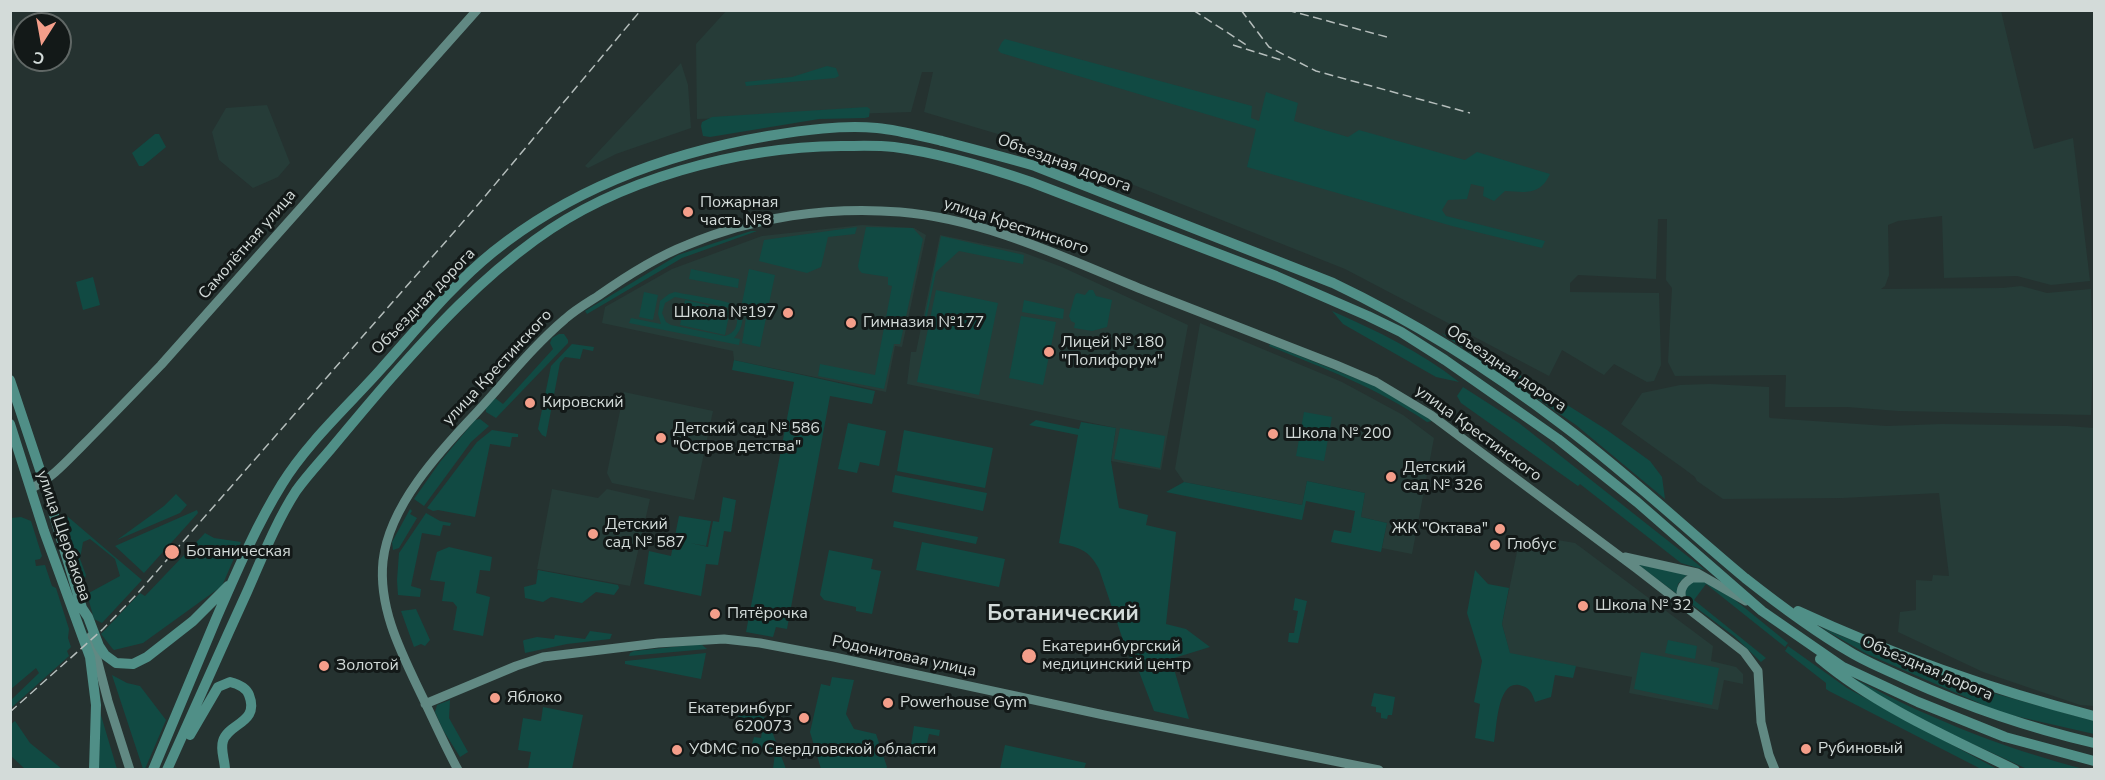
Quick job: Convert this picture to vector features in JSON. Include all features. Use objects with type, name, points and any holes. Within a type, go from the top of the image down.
[{"type":"main road","name":"Объездная дорога","points":[[153,770],[232,582],[260,522],[284,480],[423,320],[462,279],[527,228],[588,190],[609,180],[697,151],[733,142],[801,131],[852,128],[876,128],[916,135],[1035,166],[1333,283],[1373,302],[1459,353],[1564,426],[1769,597],[1850,652],[1927,688],[2013,721],[2094,743]]},
{"type":"main road","name":"Объездная дорога","points":[[169,770],[274,533],[296,491],[438,324],[475,288],[538,237],[588,207],[616,194],[705,164],[758,152],[826,146],[892,147],[998,171],[1254,267],[1368,316],[1425,347],[1558,439],[1637,502],[1761,611],[1843,667],[1918,702],[2005,737],[2093,761]]},
{"type":"main road","name":"улица Щербакова","points":[[10,380],[82,608],[105,655],[116,663],[133,663],[147,657],[193,621],[232,582]]},
{"type":"main road","name":"улица Щербакова","points":[[10,424],[57,569],[90,657],[96,705],[94,770]]},
{"type":"main road","points":[[1769,597],[1853,635],[2001,690],[2094,716]]},
{"type":"main road","points":[[1786,629],[1835,671],[1884,702],[2015,770]]},
{"type":"main road","points":[[169,770],[218,687],[230,682],[243,687],[248,693],[251,706],[241,725],[230,730],[222,742],[225,770]]},
{"type":"street","name":"Самолётная улица","points":[[32,488],[44,482],[116,413],[202,321],[477,10]]},
{"type":"street","name":"улица Крестинского","points":[[458,770],[406,664],[386,609],[382,579],[383,559],[389,534],[407,498],[433,462],[537,346],[571,314],[618,282],[685,245],[751,224],[797,215],[864,210],[928,215],[966,223],[1069,258],[1376,382],[1431,415],[1620,555],[1744,652],[1758,671],[1761,722],[1775,770]]},
{"type":"street","points":[[1620,555],[1697,573],[1761,611]]},
{"type":"street","points":[[1685,606],[1681,591],[1685,584],[1692,578],[1709,579]]},
{"type":"street","points":[[82,608],[108,702]]},
{"type":"street","name":"Родонитовая улица","points":[[425,704],[543,657],[658,643],[724,639],[760,643],[845,659],[1076,709],[1379,770]]},
{"type":"street","points":[[90,657],[108,702],[130,770]]},
{"type":"shaded area","points":[[727,10],[2001,11],[2034,149],[2073,138],[2090,281],[2051,285],[2017,276],[1944,278],[1942,216],[1898,221],[1888,225],[1889,275],[1885,286],[1881,289],[2021,286],[2047,293],[2091,289],[2093,359],[2091,415],[1785,407],[1786,375],[1675,376],[1668,362],[1672,288],[1666,280],[1667,219],[1658,219],[1656,279],[1578,275],[1570,283],[1570,292],[1659,293],[1661,365],[1654,381],[1647,382],[1614,364],[1604,375],[1562,350],[1549,376],[1345,269],[1028,143],[924,112],[933,72],[922,72],[911,112],[697,119],[696,44]]},
{"type":"shaded area","points":[[681,63],[688,85],[691,128],[616,154],[588,168],[585,166]]},
{"type":"shaded area","points":[[267,105],[290,163],[278,177],[253,188],[219,160],[212,132],[226,108]]},
{"type":"shaded area","points":[[862,225],[914,228],[926,235],[902,347],[895,346],[886,392],[734,360],[733,351],[602,323],[605,307],[672,269],[762,236]]},
{"type":"shaded area","name":"Лицей № 180 \"Полифорум\"","points":[[940,235],[1022,252],[1062,267],[1188,325],[1161,470],[1111,461],[1116,428],[907,384],[911,352],[916,352]]},
{"type":"shaded area","name":"Школа № 200","points":[[1200,323],[1342,382],[1403,415],[1434,438],[1412,554],[1382,548],[1387,523],[1361,517],[1365,493],[1307,481],[1302,505],[1184,482],[1175,469]]},
{"type":"shaded area","points":[[1680,385],[1769,387],[1770,418],[1887,426],[1942,424],[2094,428],[2094,706],[2080,705],[1983,672],[1898,632],[1900,612],[1916,610],[1916,580],[1932,581],[1933,575],[1949,576],[1939,493],[1843,498],[1723,499],[1621,424],[1642,393]]},
{"type":"shaded area","name":"Детский сад № 586 \"Остров детства\"","points":[[624,392],[713,411],[694,500],[612,483],[607,473]]},
{"type":"shaded area","name":"Детский сад № 587","points":[[552,489],[598,498],[607,489],[650,499],[630,586],[537,569]]},
{"type":"shaded area","name":"Школа № 32","points":[[1534,536],[1575,543],[1713,646],[1711,661],[1736,667],[1743,674],[1743,684],[1724,680],[1718,710],[1629,693],[1632,677],[1510,654],[1502,624],[1518,547]]},
{"type":"green space","points":[[1005,39],[1252,106],[1251,118],[1259,121],[1266,92],[1298,103],[1294,121],[1348,137],[1359,130],[1465,160],[1477,152],[1550,174],[1542,186],[1537,189],[1525,192],[1505,191],[1494,201],[1483,196],[1484,187],[1471,184],[1467,199],[1448,200],[1442,210],[1446,216],[1545,241],[1542,248],[1452,226],[1247,167],[1256,129],[1001,53],[998,50]]},
{"type":"green space","points":[[827,66],[836,68],[839,76],[746,86],[745,82],[792,77]]},
{"type":"green space","points":[[867,107],[870,109],[869,117],[865,118],[819,119],[710,137],[703,136],[701,126],[702,122],[712,117]]},
{"type":"green space","points":[[155,134],[159,134],[166,147],[143,166],[139,166],[132,153]]},
{"type":"green space","points":[[857,227],[855,234],[828,237],[821,267],[807,273],[759,261],[764,240]]},
{"type":"green space","points":[[866,227],[913,228],[923,239],[900,344],[894,344],[884,389],[818,376],[820,364],[875,375],[892,286],[888,285],[888,277],[862,273],[859,270]]},
{"type":"green space","points":[[757,231],[682,258],[587,314],[585,311],[678,255]]},
{"type":"green space","points":[[941,236],[1024,255],[1023,264],[959,251],[936,272],[924,330],[922,330]]},
{"type":"green space","points":[[691,269],[739,279],[738,288],[689,279]]},
{"type":"green space","points":[[749,269],[775,275],[760,347],[742,343],[748,305],[742,303]]},
{"type":"green space","points":[[93,277],[100,305],[83,310],[76,282]]},
{"type":"green space","points":[[936,290],[998,303],[979,395],[917,382]]},
{"type":"green space","points":[[1089,290],[1093,290],[1096,296],[1112,300],[1107,327],[1092,331],[1074,328],[1075,323],[1069,316],[1075,295],[1077,293],[1085,295]]},
{"type":"green space","points":[[644,292],[658,295],[653,320],[639,317]]},
{"type":"green space","points":[[675,292],[735,305],[743,316],[741,326],[734,338],[740,339],[739,345],[629,323],[631,318],[661,324],[658,314],[660,301]],"holes":[[[675,297],[730,308],[737,316],[737,323],[735,329],[725,336],[671,325],[666,322],[662,313],[665,303]]]},
{"type":"green space","points":[[685,300],[730,310],[725,335],[680,325]]},
{"type":"green space","points":[[1024,300],[1064,309],[1063,319],[1022,312]]},
{"type":"green space","points":[[1332,311],[1414,351],[1459,382],[1436,377],[1343,324]]},
{"type":"green space","points":[[1021,316],[1056,322],[1043,385],[1009,378]]},
{"type":"green space","points":[[1441,333],[1483,352],[1607,430],[1650,461],[1662,477],[1665,499],[1576,425]]},
{"type":"green space","points":[[564,334],[568,343],[496,418],[486,412],[486,408],[495,398],[503,404],[553,349],[550,343],[552,338]]},
{"type":"green space","points":[[572,344],[594,347],[593,351],[583,349],[580,359],[565,357],[560,363],[546,437],[538,429],[551,366]]},
{"type":"green space","points":[[1270,344],[1380,388],[1407,403],[1432,421],[1427,422],[1370,389],[1269,346]]},
{"type":"green space","points":[[734,360],[875,391],[872,404],[830,396],[787,629],[776,627],[773,637],[746,632],[794,382],[732,370]]},
{"type":"green space","points":[[1463,387],[1519,423],[1705,570],[1681,563],[1580,484],[1578,486],[1461,403],[1457,396]]},
{"type":"green space","points":[[1304,412],[1332,417],[1324,461],[1296,456]]},
{"type":"green space","points":[[480,419],[489,426],[471,442],[424,506],[414,499],[440,462],[475,420]]},
{"type":"green space","points":[[1036,420],[1079,429],[1081,422],[1116,428],[1111,461],[1119,508],[1148,515],[1146,525],[1176,532],[1166,624],[1186,629],[1210,647],[1171,659],[1189,719],[1154,711],[1138,669],[1128,655],[1099,569],[1083,550],[1059,543],[1078,435],[1029,425]]},
{"type":"green space","points":[[848,423],[886,431],[879,466],[860,462],[857,473],[838,469]]},
{"type":"green space","points":[[1120,428],[1165,436],[1160,468],[1114,459]]},
{"type":"green space","points":[[492,430],[518,434],[518,437],[512,437],[510,447],[490,444],[475,517],[433,511],[427,508],[477,442]]},
{"type":"green space","points":[[904,430],[993,448],[985,488],[897,471]]},
{"type":"green space","points":[[895,475],[987,493],[983,511],[892,492]]},
{"type":"green space","points":[[1307,481],[1365,493],[1361,517],[1387,523],[1381,552],[1331,542],[1334,530],[1351,533],[1355,511],[1306,501],[1302,520],[1166,492],[1184,482],[1302,505]]},
{"type":"green space","points":[[176,494],[187,505],[180,513],[117,540],[164,506]]},
{"type":"green space","points":[[723,497],[736,500],[731,532],[724,531],[718,565],[706,564],[701,596],[644,584],[649,551],[671,556],[679,516],[711,521],[706,546],[690,543],[708,547],[713,521],[719,522]]},
{"type":"green space","points":[[410,509],[412,511],[410,514],[417,518],[399,548],[393,550],[392,542]]},
{"type":"green space","points":[[197,510],[198,513],[144,573],[115,546]]},
{"type":"green space","points":[[426,513],[440,521],[451,523],[450,526],[443,525],[440,536],[422,533],[411,586],[421,589],[420,597],[398,595],[399,553]]},
{"type":"green space","points":[[67,516],[142,580],[102,623],[94,619],[87,594],[120,576],[115,559],[90,539],[83,542],[80,559],[86,575],[84,582],[72,545]]},
{"type":"green space","points":[[21,517],[31,521],[42,556],[35,560],[36,566],[45,565],[52,586],[56,588],[69,629],[68,638],[71,647],[67,651],[69,656],[11,708],[11,700],[39,673],[36,668],[11,689],[11,518]]},
{"type":"green space","points":[[894,521],[978,537],[976,544],[893,527]]},
{"type":"green space","points":[[205,533],[214,538],[241,542],[222,586],[143,643],[114,650],[101,634],[140,593],[145,596]]},
{"type":"green space","points":[[922,542],[1005,559],[999,587],[916,570]]},
{"type":"green space","points":[[449,547],[492,557],[490,571],[480,570],[476,593],[490,597],[483,636],[453,630],[457,607],[453,602],[442,601],[445,582],[430,580],[437,552]]},
{"type":"green space","points":[[829,550],[873,559],[871,569],[881,571],[872,614],[856,611],[856,607],[824,600],[820,595]]},
{"type":"green space","points":[[1637,564],[1688,574],[1678,584],[1677,594]]},
{"type":"green space","points":[[538,570],[618,585],[619,588],[614,595],[596,592],[582,603],[551,597],[543,602],[525,598],[524,587],[536,584]]},
{"type":"green space","points":[[1475,570],[1488,584],[1509,588],[1502,624],[1510,653],[1576,666],[1573,678],[1555,675],[1551,697],[1535,702],[1530,690],[1525,687],[1512,686],[1506,690],[1499,706],[1494,742],[1475,738],[1480,704],[1474,702],[1482,661],[1467,613]]},
{"type":"green space","points":[[1692,581],[1709,582],[1724,591],[1788,643],[1785,647],[1706,584],[1694,600],[1766,658],[1761,662],[1734,636],[1686,600],[1685,590]]},
{"type":"green space","points":[[1295,598],[1307,601],[1298,643],[1288,642],[1289,633],[1294,633],[1298,611],[1293,610]]},
{"type":"green space","points":[[416,609],[430,640],[425,646],[421,644],[414,647],[401,611]]},
{"type":"green space","points":[[1820,627],[1914,666],[1993,693],[2094,721],[2094,734],[2002,713],[1867,654]]},
{"type":"green space","points":[[590,631],[612,634],[610,639],[567,644],[525,653],[524,640],[537,637],[554,639],[555,635],[585,639]]},
{"type":"green space","points":[[1668,640],[1697,646],[1695,659],[1665,653]]},
{"type":"green space","points":[[701,644],[707,649],[629,656],[634,651]]},
{"type":"green space","points":[[1788,646],[1847,688],[1997,769],[1981,769],[1829,691],[1826,689],[1826,683],[1785,651]]},
{"type":"green space","points":[[1641,652],[1719,668],[1712,705],[1634,689]]},
{"type":"green space","points":[[706,653],[701,679],[625,664],[625,661]]},
{"type":"green space","points":[[1842,672],[1930,716],[2022,751],[2084,769],[2027,769],[1925,722],[1870,691]]},
{"type":"green space","points":[[112,675],[127,683],[140,686],[166,720],[145,769],[143,769]]},
{"type":"green space","points":[[832,677],[854,680],[846,714],[854,729],[876,734],[886,769],[821,769],[810,732],[821,684],[830,686]]},
{"type":"green space","points":[[1374,693],[1395,697],[1392,715],[1388,715],[1387,719],[1381,718],[1381,713],[1376,712],[1376,707],[1371,706]]},
{"type":"green space","points":[[450,700],[449,718],[468,752],[460,757],[435,712],[437,705]]},
{"type":"green space","points":[[543,707],[583,715],[572,769],[528,769],[531,752],[518,750],[523,718],[541,721]]},
{"type":"green space","points":[[100,712],[117,769],[99,769]]},
{"type":"green space","points":[[746,712],[764,718],[774,727],[777,732],[773,734],[786,769],[773,769],[775,753],[751,748],[754,737],[761,738],[763,725],[738,718],[739,714]]},
{"type":"green space","points":[[15,721],[30,743],[62,769],[25,769],[11,756],[11,724]]},
{"type":"green space","points":[[914,726],[940,730],[939,736],[929,734],[926,748],[911,745]]},
{"type":"green space","points":[[1005,745],[1086,763],[1084,769],[1000,769]]},
{"type":"railway","points":[[10,712],[103,629],[137,594],[476,207],[641,10]]},
{"type":"railway","points":[[1193,10],[1248,46]]},
{"type":"railway","points":[[1241,10],[1269,47],[1316,71],[1470,113]]},
{"type":"railway","points":[[1287,10],[1387,37]]},
{"type":"railway","points":[[1233,45],[1281,60]]},
{"type":"place","name":"Пожарная часть №8","points":[[688,212]]},
{"type":"place","name":"Школа №197","points":[[788,313]]},
{"type":"place","name":"Гимназия №177","points":[[851,323]]},
{"type":"place","name":"Лицей № 180 \"Полифорум\"","points":[[1049,352]]},
{"type":"place","name":"Кировский","points":[[530,403]]},
{"type":"place","name":"Школа № 200","points":[[1273,434]]},
{"type":"place","name":"Детский сад № 586 \"Остров детства\"","points":[[661,438]]},
{"type":"place","name":"Детский сад № 326","points":[[1391,477]]},
{"type":"place","name":"ЖК \"Октава\"","points":[[1500,529]]},
{"type":"place","name":"Детский сад № 587","points":[[593,534]]},
{"type":"place","name":"Глобус","points":[[1495,545]]},
{"type":"place","name":"Ботаническая","points":[[172,552]]},
{"type":"place","name":"Школа № 32","points":[[1583,606]]},
{"type":"place","name":"Пятёрочка","points":[[715,614]]},
{"type":"place","name":"Екатеринбургский медицинский центр","points":[[1029,656]]},
{"type":"place","name":"Золотой","points":[[324,666]]},
{"type":"place","name":"Яблоко","points":[[495,698]]},
{"type":"place","name":"Powerhouse Gym","points":[[888,703]]},
{"type":"place","name":"Екатеринбург 620073","points":[[804,718]]},
{"type":"place","name":"Рубиновый","points":[[1806,749]]},
{"type":"place","name":"УФМС по Свердловской области","points":[[677,750]]},
{"type":"district","name":"Ботанический","points":[[1063,615]]}]
